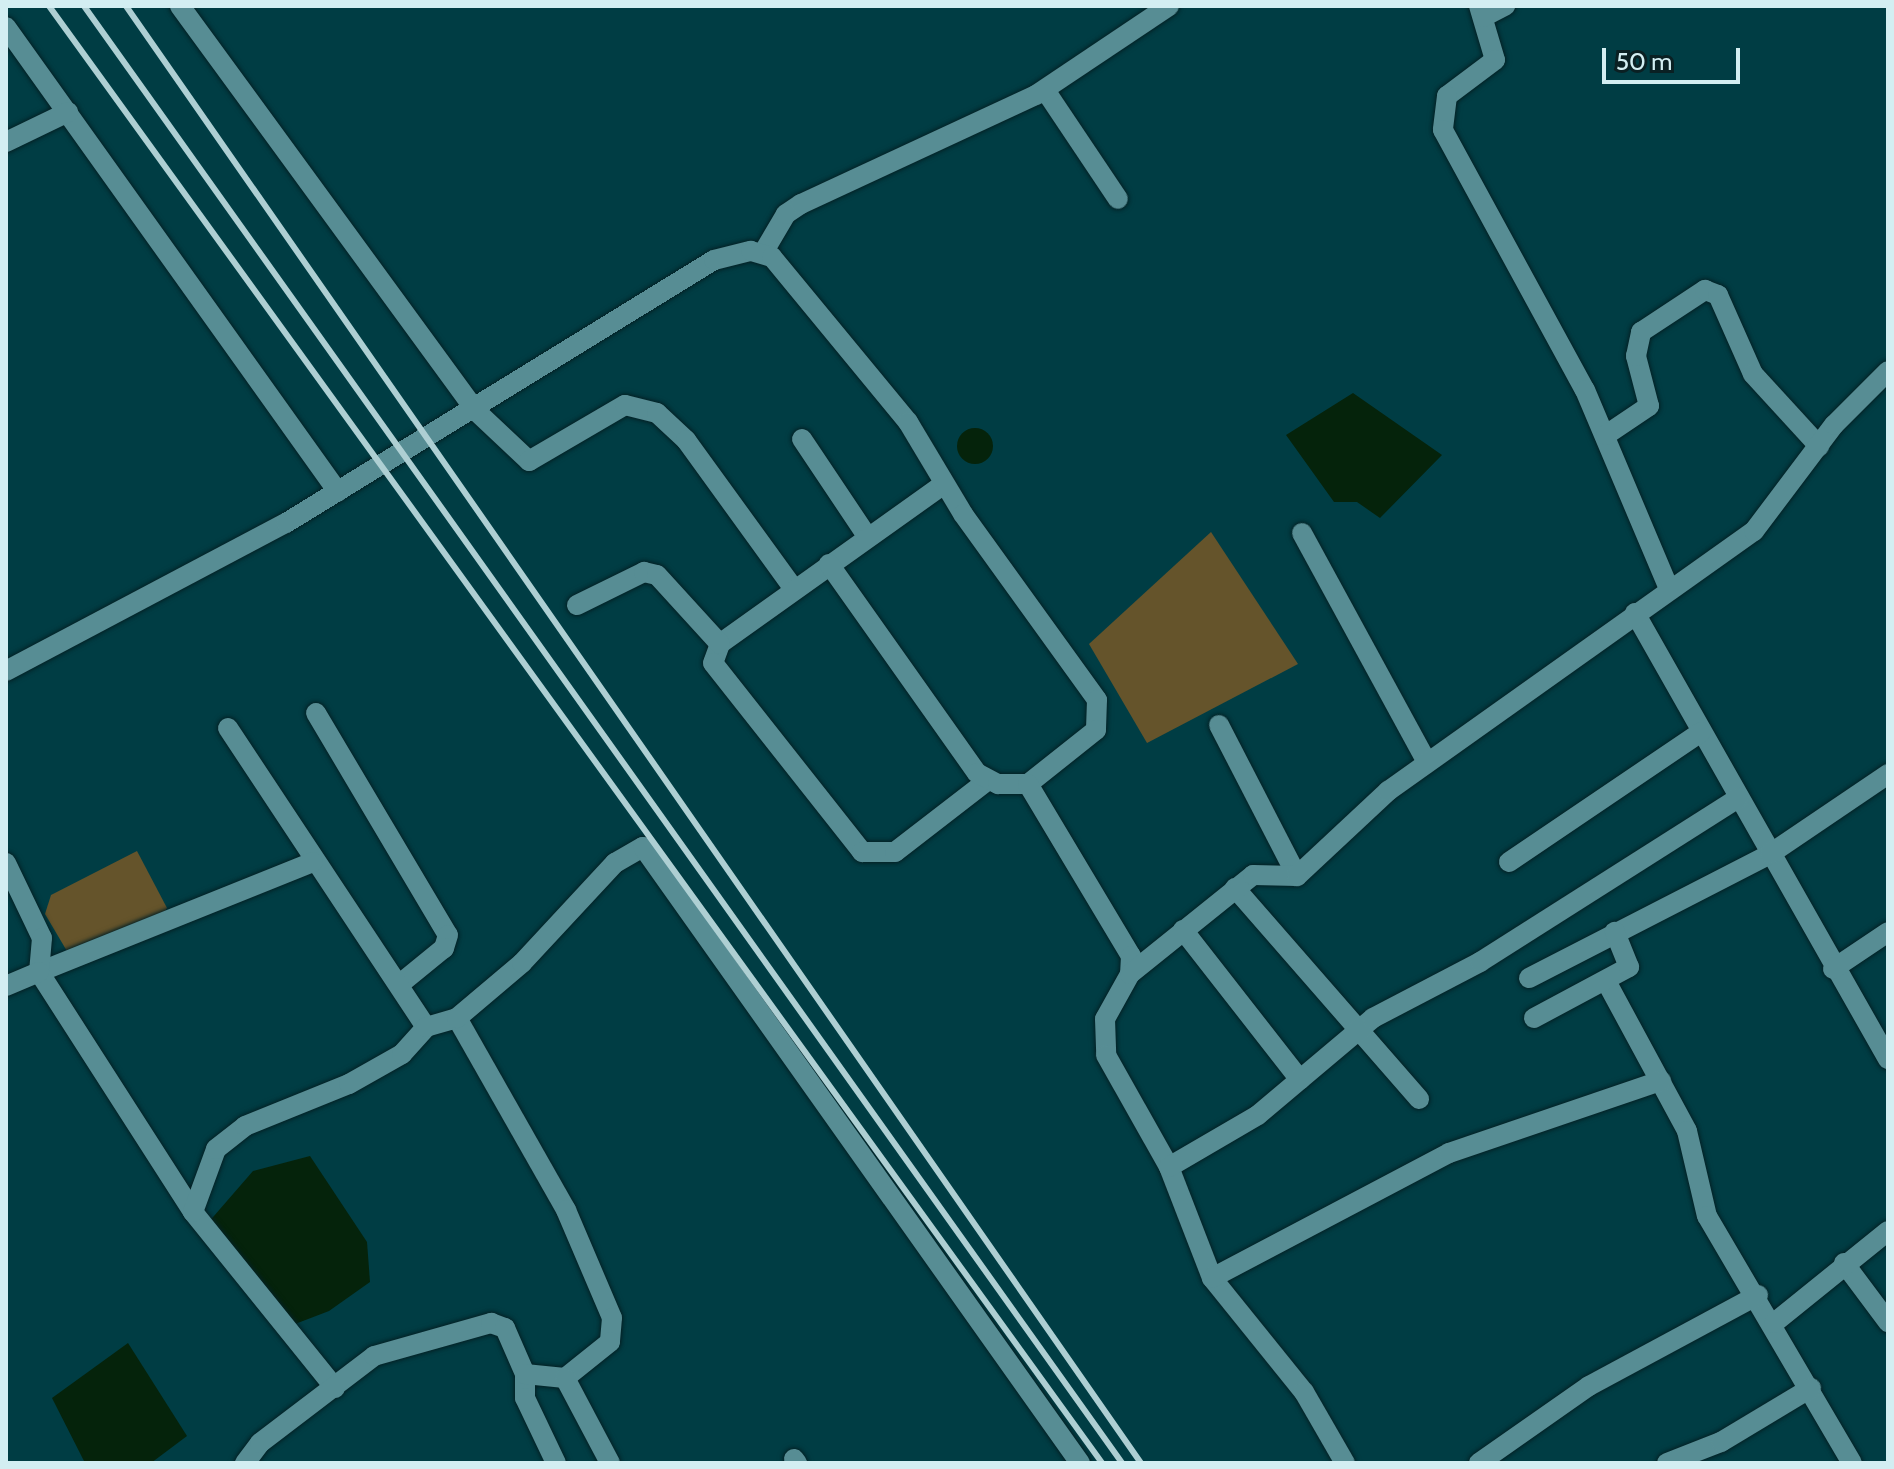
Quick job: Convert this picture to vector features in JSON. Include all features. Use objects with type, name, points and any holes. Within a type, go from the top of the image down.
[{"type":"street","points":[[180,6],[476,411],[529,461],[625,405],[657,413],[686,440],[793,588]]},
{"type":"street","points":[[763,253],[786,214],[801,204],[1045,90],[1169,6]]},
{"type":"street","points":[[1505,6],[1481,12],[1495,60],[1447,96],[1443,130],[1606,435],[1669,589]]},
{"type":"street","points":[[6,27],[338,492]]},
{"type":"street","points":[[1045,90],[1118,199]]},
{"type":"street","points":[[6,142],[68,112]]},
{"type":"street","points":[[6,671],[338,492],[476,411],[714,260],[763,253],[793,275],[908,422],[944,484],[1100,710],[1096,730],[1028,784],[987,781],[895,852],[862,852],[713,663],[720,644],[793,588],[944,484]]},
{"type":"street","points":[[1606,435],[1649,406],[1636,356],[1641,332],[1705,290],[1718,295],[1753,374],[1819,446]]},
{"type":"street","points":[[1345,1463],[1304,1392],[1212,1278],[1169,1167],[1101,1034],[1130,974],[1235,888],[1264,872],[1297,876],[1427,762],[1768,519],[1819,446],[1888,371]]},
{"type":"street","points":[[802,439],[867,536]]},
{"type":"street","points":[[1302,533],[1427,762]]},
{"type":"street","points":[[829,564],[987,781]]},
{"type":"street","points":[[577,605],[644,572],[657,575],[720,644]]},
{"type":"street","points":[[1635,613],[1833,969],[1888,1059]]},
{"type":"street","points":[[316,713],[448,935],[444,948],[400,984]]},
{"type":"street","points":[[1219,725],[1297,876]]},
{"type":"street","points":[[228,728],[313,862],[400,984],[426,1027]]},
{"type":"street","points":[[1509,862],[1701,732]]},
{"type":"street","points":[[1529,978],[1770,854],[1888,774]]},
{"type":"street","points":[[1028,784],[1042,819],[1119,931],[1130,974]]},
{"type":"street","points":[[1169,1167],[1243,1126],[1355,1033],[1738,798]]},
{"type":"street","points":[[193,1212],[216,1149],[245,1126],[349,1084],[402,1054],[426,1027],[457,1018],[553,932],[615,863],[643,847],[1080,1463]]},
{"type":"street","points":[[6,986],[313,862]]},
{"type":"street","points":[[6,863],[39,922],[39,972],[193,1212],[335,1388]]},
{"type":"street","points":[[1235,888],[1355,1033],[1419,1099]]},
{"type":"street","points":[[1183,930],[1300,1080]]},
{"type":"street","points":[[1534,1018],[1629,967],[1615,932]]},
{"type":"street","points":[[1833,969],[1888,932]]},
{"type":"street","points":[[1606,981],[1694,1148],[1700,1202],[1758,1295],[1852,1463]]},
{"type":"street","points":[[457,1018],[566,1210],[612,1318],[610,1342],[565,1378],[525,1374]]},
{"type":"street","points":[[1212,1278],[1374,1188],[1473,1143],[1661,1081]]},
{"type":"street","points":[[1774,1323],[1844,1263],[1888,1231]]},
{"type":"street","points":[[1844,1263],[1888,1322]]},
{"type":"street","points":[[1479,1463],[1589,1386],[1758,1295]]},
{"type":"street","points":[[245,1463],[260,1443],[399,1344],[491,1323],[505,1328],[525,1374],[523,1390],[556,1463]]},
{"type":"street","points":[[565,1378],[610,1463]]},
{"type":"street","points":[[1667,1463],[1728,1438],[1811,1388]]},
{"type":"shaded area","points":[[1353,393],[1442,455],[1380,518],[1357,502],[1334,502],[1286,435]]},
{"type":"shaded area","points":[[975,428],[988,433],[993,446],[988,459],[975,464],[962,459],[957,446],[962,433]]},
{"type":"shaded area","points":[[1211,532],[1298,664],[1147,743],[1089,644]]},
{"type":"shaded area","points":[[137,851],[167,908],[156,924],[74,963],[45,914],[51,895]]},
{"type":"shaded area","points":[[310,1156],[367,1242],[370,1282],[329,1311],[282,1329],[207,1224],[253,1171]]},
{"type":"shaded area","points":[[128,1343],[187,1436],[151,1463],[85,1463],[52,1398]]},
{"type":"railway","points":[[49,6],[1102,1463]]},
{"type":"railway","points":[[84,6],[1122,1463]]},
{"type":"railway","points":[[126,6],[1141,1463]]}]
